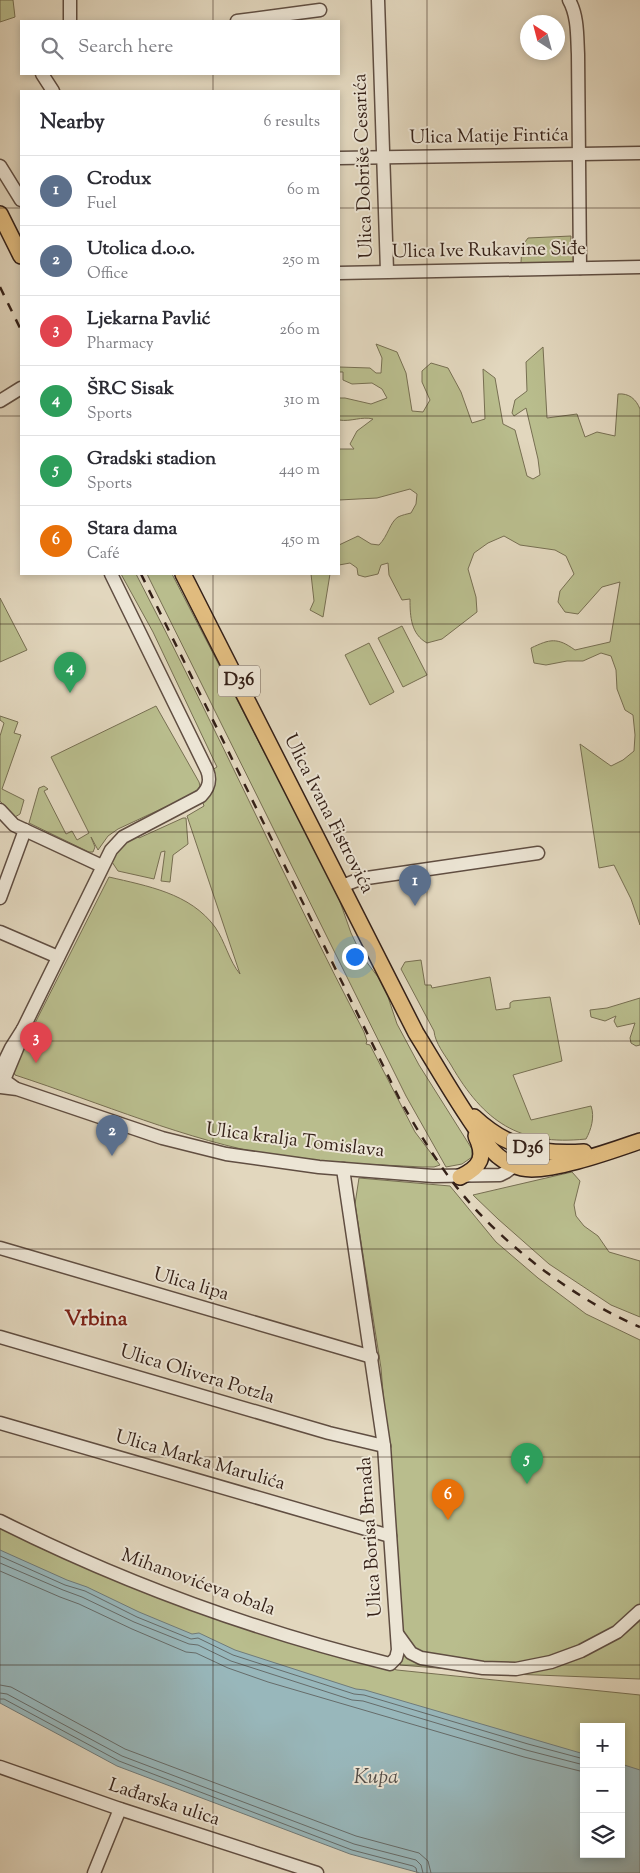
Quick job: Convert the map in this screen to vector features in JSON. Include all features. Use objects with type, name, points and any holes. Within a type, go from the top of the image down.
[{"type":"main road","points":[[0,214],[20,254]]},
{"type":"main road","name":"Ulica Ivana Fistrovića","points":[[186,575],[416,1033],[455,1098]]},
{"type":"main road","name":"D36","points":[[455,1098],[497,1156],[514,1166],[528,1169],[542,1168],[572,1162],[640,1141]]},
{"type":"main road","name":"D36","points":[[455,1098],[491,1131],[512,1143],[528,1149],[557,1153],[618,1149]]},
{"type":"main road","points":[[460,1177],[475,1168],[482,1154],[472,1122]]},
{"type":"street","points":[[70,0],[70,20]]},
{"type":"street","name":"Ulica Dobriše Cesarića","points":[[378,0],[386,272]]},
{"type":"street","points":[[569,0],[574,10],[577,34],[580,268]]},
{"type":"street","points":[[245,20],[320,10]]},
{"type":"street","points":[[43,75],[52,90]]},
{"type":"street","name":"Ulica Matije Fintića","points":[[340,158],[640,152]]},
{"type":"street","points":[[0,166],[20,198]]},
{"type":"street","name":"Ulica Ive Rukavine Siđe","points":[[340,273],[640,266]]},
{"type":"street","points":[[0,401],[20,392]]},
{"type":"street","points":[[1,1081],[21,1039],[23,1029],[111,850],[123,837],[196,799],[205,792],[209,780],[207,770],[112,575]]},
{"type":"street","points":[[0,810],[14,825],[102,866]]},
{"type":"street","points":[[0,898],[25,830]]},
{"type":"street","points":[[342,886],[360,879],[538,854]]},
{"type":"street","points":[[0,932],[58,957]]},
{"type":"street","name":"Ulica kralja Tomislava","points":[[1,1081],[17,1089],[162,1138],[243,1158],[343,1169],[460,1177],[500,1175],[514,1166]]},
{"type":"street","name":"Ulica Borisa Brnada","points":[[343,1169],[384,1446],[396,1633],[411,1652],[421,1658],[483,1668],[516,1669],[551,1662],[581,1651],[617,1632],[640,1610]]},
{"type":"street","name":"Ulica lipa","points":[[0,1248],[372,1357]]},
{"type":"street","name":"Ulica Olivera Potzla","points":[[0,1337],[329,1433],[384,1446]]},
{"type":"street","name":"Ulica Marka Marulića","points":[[0,1423],[390,1536]]},
{"type":"street","name":"Mihanovićeva obala","points":[[0,1521],[95,1566],[186,1601],[302,1639],[390,1664],[396,1658],[398,1650],[396,1633]]},
{"type":"street","name":"Lađarska ulica","points":[[0,1767],[120,1809],[317,1873]]},
{"type":"street","points":[[94,1873],[120,1809]]},
{"type":"green space","points":[[0,0],[13,0],[15,17],[0,22]]},
{"type":"green space","points":[[571,236],[570,255],[576,256],[575,263],[524,265],[521,262],[522,246],[528,238]]},
{"type":"green space","points":[[376,344],[397,352],[406,373],[412,411],[423,412],[430,400],[422,382],[422,371],[431,363],[448,368],[461,392],[472,423],[485,419],[483,369],[495,378],[503,424],[515,430],[527,476],[533,479],[540,475],[526,408],[514,416],[512,413],[515,400],[527,391],[526,362],[543,347],[547,418],[577,414],[585,437],[597,432],[615,436],[618,394],[632,397],[640,409],[640,925],[631,899],[614,865],[599,868],[580,744],[611,766],[623,760],[634,751],[633,715],[625,710],[617,689],[616,670],[611,656],[601,653],[583,661],[567,661],[546,665],[534,663],[531,648],[549,641],[558,641],[575,650],[610,642],[620,582],[602,587],[578,614],[565,612],[558,602],[560,591],[574,574],[566,556],[555,550],[520,545],[504,536],[488,543],[474,553],[468,569],[476,597],[477,612],[442,639],[427,643],[418,635],[412,624],[410,599],[402,600],[389,575],[388,563],[381,565],[378,574],[365,577],[358,575],[357,568],[350,563],[340,565],[340,545],[358,536],[371,544],[379,545],[395,519],[411,513],[416,504],[417,494],[410,489],[377,498],[340,500],[340,449],[354,449],[350,444],[357,431],[373,419],[340,420],[340,398],[371,404],[387,398],[382,389],[372,383],[352,384],[343,380],[343,372],[340,372],[340,367],[370,368],[376,373],[381,373],[382,358]]},
{"type":"green space","points":[[122,575],[137,575],[364,1032],[366,1044],[370,1045],[415,1132],[440,1165],[422,1167],[330,1162],[275,1156],[208,1141],[15,1075],[14,1072],[31,1031],[109,877],[153,888],[193,906],[205,915],[215,927],[240,974],[187,816],[204,806],[202,800],[212,770],[217,767],[153,632]]},
{"type":"green space","points":[[147,575],[173,575],[265,754],[283,784],[339,899],[351,933],[362,956],[378,977],[388,997],[397,1024],[419,1065],[472,1149],[472,1157],[462,1164],[446,1167],[406,1096]]},
{"type":"green space","points":[[311,575],[330,575],[323,617],[310,610],[314,601]]},
{"type":"green space","points":[[0,598],[27,650],[0,662]]},
{"type":"green space","points":[[402,626],[427,675],[403,687],[378,638]]},
{"type":"green space","points":[[369,643],[394,692],[370,705],[345,655]]},
{"type":"green space","points":[[156,706],[199,782],[200,786],[198,789],[191,795],[118,829],[108,836],[98,850],[91,837],[95,847],[93,852],[89,852],[29,823],[39,788],[44,786],[48,789],[44,791],[66,834],[72,831],[77,840],[89,833],[51,757]]},
{"type":"green space","points":[[0,716],[18,722],[14,733],[21,735],[2,789],[24,800],[20,814],[15,817],[0,801],[0,736],[4,723],[0,720]]},
{"type":"green space","points":[[186,818],[188,844],[173,855],[170,882],[161,881],[165,851],[161,852],[154,879],[118,871],[112,862],[116,850],[136,835],[139,838]]},
{"type":"green space","points":[[421,960],[425,985],[431,985],[432,988],[490,977],[496,1010],[510,1008],[510,1003],[513,1001],[550,997],[562,1061],[513,1075],[531,1120],[591,1106],[592,1123],[586,1139],[562,1140],[523,1134],[506,1126],[477,1102],[441,1049],[434,1031],[401,969],[405,962]]},
{"type":"green space","points":[[640,998],[640,1045],[636,1046],[631,1043],[630,1038],[635,1023],[617,1027],[614,1021],[616,1016],[605,1021],[591,1017],[590,1010],[607,1008]]},
{"type":"green space","points":[[572,1172],[580,1181],[574,1205],[576,1216],[584,1226],[598,1236],[609,1252],[640,1261],[640,1317],[611,1305],[549,1264],[473,1195]]},
{"type":"green space","points":[[359,1178],[450,1186],[496,1242],[538,1278],[586,1314],[640,1340],[640,1679],[511,1674],[400,1665],[403,1632],[381,1368],[355,1204]]},
{"type":"green space","points":[[0,1527],[45,1550],[136,1588],[323,1650],[397,1670],[640,1695],[640,1782],[625,1799],[625,1723],[580,1723],[580,1803],[0,1622]]},
{"type":"water","name":"Kupa","points":[[0,1550],[87,1587],[139,1612],[192,1634],[199,1633],[235,1650],[356,1689],[365,1690],[580,1753],[580,1858],[625,1858],[625,1765],[640,1770],[640,1873],[420,1873],[350,1854],[117,1766],[0,1703]]},
{"type":"railway","points":[[0,287],[20,328]]},
{"type":"railway","points":[[141,575],[414,1125],[463,1195],[500,1234],[544,1271],[568,1288],[592,1303],[640,1327]]},
{"type":"place","name":"ŠRC Sisak","points":[[70,693]]},
{"type":"place","name":"Crodux","points":[[415,906]]},
{"type":"place","name":"Ljekarna Pavlić","points":[[36,1063]]},
{"type":"place","name":"Utolica d.o.o.","points":[[112,1156]]},
{"type":"place","name":"Gradski stadion","points":[[527,1484]]},
{"type":"place","name":"Stara dama","points":[[448,1520]]},
{"type":"district","name":"Vrbina","points":[[96,1320]]}]
